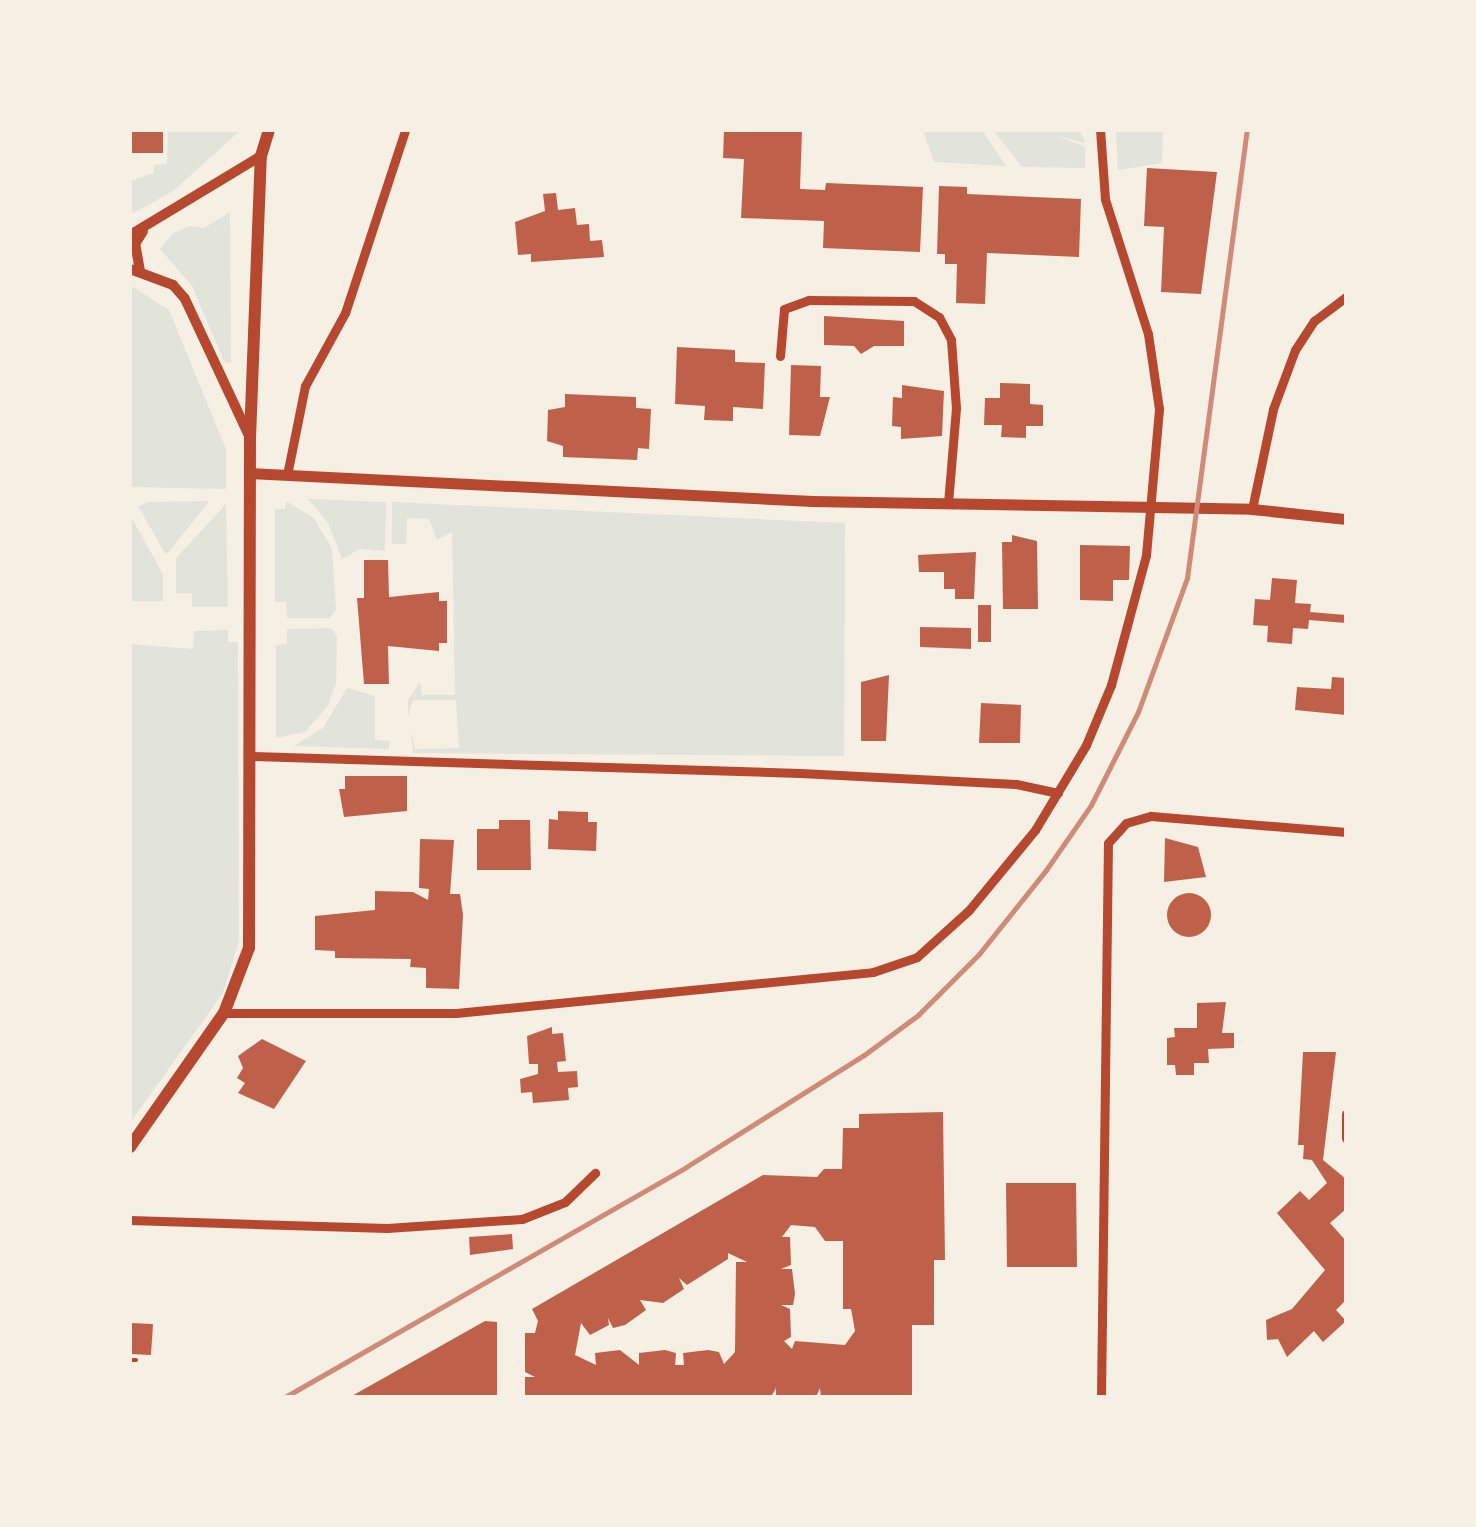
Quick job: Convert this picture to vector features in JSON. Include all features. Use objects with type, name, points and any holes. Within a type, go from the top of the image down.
[{"type":"main road","points":[[130,1148],[224,1012],[249,948],[253,756],[250,438],[261,156],[268,130]]},
{"type":"main road","points":[[250,473],[948,503],[1252,510],[1346,518]]},
{"type":"street","points":[[286,475],[305,386],[345,313],[405,130]]},
{"type":"street","points":[[224,1012],[456,1013],[874,972],[917,956],[969,910],[1058,793],[1111,685],[1153,507],[1159,408],[1148,334],[1106,199],[1100,130]]},
{"type":"street","points":[[130,235],[261,156]]},
{"type":"street","points":[[144,230],[134,244],[135,270],[173,285],[185,299],[250,438]]},
{"type":"street","points":[[1252,510],[1288,366],[1314,322],[1346,297]]},
{"type":"street","points":[[780,356],[784,310],[809,300],[914,301],[939,317],[951,340],[956,408],[948,503]]},
{"type":"street","points":[[253,756],[800,773],[1016,784],[1058,793]]},
{"type":"street","points":[[1101,1397],[1104,857],[1126,823],[1151,816],[1346,832]]},
{"type":"street","points":[[1346,1114],[1346,1138]]},
{"type":"street","points":[[130,1220],[387,1228],[522,1220],[565,1202],[596,1173]]},
{"type":"shaded area","points":[[168,130],[241,130],[173,191],[130,215],[130,181],[154,173],[154,165],[167,164]]},
{"type":"shaded area","points":[[923,130],[982,130],[1006,166],[934,162]]},
{"type":"shaded area","points":[[993,130],[1080,130],[1085,143],[1057,136],[1085,147],[1085,168],[1022,167]]},
{"type":"shaded area","points":[[1116,130],[1163,130],[1162,163],[1118,170]]},
{"type":"shaded area","points":[[230,212],[231,363],[224,362],[192,286],[160,249],[172,234],[189,226],[204,228]]},
{"type":"shaded area","points":[[130,285],[169,310],[226,449],[226,489],[130,487]]},
{"type":"shaded area","points":[[308,499],[386,502],[385,551],[360,549],[342,559],[328,523]]},
{"type":"shaded area","points":[[286,501],[314,518],[332,549],[336,610],[330,618],[287,618],[286,602],[275,602],[275,509],[285,509]]},
{"type":"shaded area","points":[[150,502],[208,503],[166,555],[138,506]]},
{"type":"shaded area","points":[[392,502],[845,523],[844,756],[413,753],[411,732],[415,749],[459,748],[456,700],[413,700],[408,717],[408,700],[420,682],[422,695],[455,695],[452,532],[437,540],[429,519],[407,518],[406,544],[392,544]]},
{"type":"shaded area","points":[[226,504],[228,607],[192,607],[192,593],[176,593],[176,558]]},
{"type":"shaded area","points":[[130,515],[163,574],[163,601],[130,601]]},
{"type":"shaded area","points":[[331,628],[337,636],[336,683],[327,707],[305,732],[276,738],[276,645],[287,644],[287,629]]},
{"type":"shaded area","points":[[228,630],[228,642],[238,642],[239,941],[223,993],[130,1123],[130,644],[193,649],[194,631]]},
{"type":"shaded area","points":[[347,688],[375,696],[375,740],[390,741],[388,749],[294,746],[323,728]]},
{"type":"building","points":[[130,130],[163,130],[163,153],[130,153]]},
{"type":"building","points":[[724,130],[802,130],[800,189],[825,190],[826,183],[923,187],[920,252],[823,248],[824,221],[741,218],[744,159],[723,158]]},
{"type":"building","points":[[1147,168],[1217,172],[1201,294],[1161,292],[1164,227],[1144,226]]},
{"type":"building","points":[[939,186],[967,187],[967,194],[1081,199],[1079,257],[987,253],[985,304],[956,303],[957,264],[945,264],[945,254],[937,254]]},
{"type":"building","points":[[556,193],[558,210],[575,208],[577,225],[589,224],[590,241],[602,240],[604,257],[531,262],[531,254],[518,255],[515,222],[545,211],[543,194]]},
{"type":"building","points":[[824,316],[904,321],[904,346],[874,346],[861,354],[854,346],[824,345]]},
{"type":"building","points":[[677,347],[735,350],[735,362],[765,363],[763,409],[733,407],[733,421],[704,420],[705,406],[675,404]]},
{"type":"building","points":[[791,365],[821,366],[820,397],[830,397],[820,436],[789,435]]},
{"type":"building","points":[[1000,383],[1030,384],[1030,404],[1043,405],[1043,426],[1026,426],[1026,438],[1001,437],[1002,425],[984,425],[985,398],[1000,398]]},
{"type":"building","points":[[902,385],[944,391],[942,436],[901,439],[901,427],[892,426],[893,397],[902,398]]},
{"type":"building","points":[[565,394],[636,397],[636,408],[651,409],[649,449],[638,448],[637,460],[563,457],[563,446],[547,441],[548,410],[565,407]]},
{"type":"building","points":[[1012,535],[1037,541],[1038,609],[1003,609],[1002,542],[1012,542]]},
{"type":"building","points":[[1080,545],[1130,546],[1129,580],[1113,580],[1113,601],[1080,600]]},
{"type":"building","points":[[976,552],[974,599],[955,599],[955,589],[944,589],[944,572],[919,572],[918,555]]},
{"type":"building","points":[[364,560],[388,560],[389,597],[439,592],[439,601],[447,601],[447,643],[439,643],[439,651],[388,646],[389,684],[364,684],[357,598],[364,598]]},
{"type":"building","points":[[1272,578],[1297,580],[1295,603],[1311,604],[1310,612],[1346,615],[1346,623],[1309,620],[1308,629],[1293,628],[1292,644],[1267,642],[1268,626],[1253,625],[1255,599],[1270,600]]},
{"type":"building","points":[[978,605],[991,605],[991,642],[978,642]]},
{"type":"building","points":[[920,627],[971,628],[971,649],[920,647]]},
{"type":"building","points":[[889,675],[886,741],[861,741],[861,682]]},
{"type":"building","points":[[1332,677],[1346,678],[1346,715],[1295,710],[1297,687],[1331,689]]},
{"type":"building","points":[[981,703],[1021,705],[1020,743],[979,743]]},
{"type":"building","points":[[345,776],[407,776],[407,811],[344,817],[339,789],[345,789]]},
{"type":"building","points":[[558,811],[588,812],[588,822],[597,822],[596,851],[548,849],[549,819],[558,820]]},
{"type":"building","points":[[499,820],[530,820],[531,870],[477,870],[477,829],[499,829]]},
{"type":"building","points":[[1165,838],[1198,847],[1206,877],[1164,882]]},
{"type":"building","points":[[420,839],[454,840],[450,894],[460,894],[463,915],[459,989],[426,988],[426,968],[410,967],[411,959],[335,958],[335,951],[315,950],[315,916],[375,910],[375,891],[413,892],[428,900],[429,889],[419,888]]},
{"type":"building","points":[[1189,893],[1205,899],[1211,915],[1205,931],[1189,937],[1173,931],[1167,915],[1173,899]]},
{"type":"building","points":[[1226,1002],[1222,1033],[1234,1033],[1234,1048],[1208,1049],[1209,1063],[1194,1063],[1194,1075],[1176,1075],[1175,1065],[1167,1065],[1167,1038],[1175,1037],[1174,1028],[1197,1028],[1197,1003]]},
{"type":"building","points":[[552,1027],[552,1034],[563,1033],[566,1061],[557,1062],[558,1072],[577,1071],[578,1087],[568,1088],[569,1100],[533,1103],[532,1092],[521,1093],[520,1079],[538,1074],[538,1064],[529,1064],[527,1036]]},
{"type":"building","points":[[262,1039],[306,1061],[274,1109],[238,1093],[245,1083],[237,1078],[243,1068],[238,1056]]},
{"type":"building","points":[[1303,1052],[1336,1052],[1323,1160],[1346,1179],[1346,1209],[1330,1223],[1346,1241],[1346,1300],[1336,1310],[1346,1321],[1323,1342],[1314,1331],[1287,1357],[1278,1339],[1267,1340],[1266,1320],[1292,1309],[1325,1270],[1277,1213],[1300,1191],[1309,1200],[1327,1183],[1312,1160],[1303,1159],[1304,1145],[1298,1145]]},
{"type":"building","points":[[943,1112],[945,1260],[934,1260],[934,1325],[912,1325],[912,1397],[821,1397],[820,1388],[816,1397],[776,1397],[776,1388],[771,1397],[525,1397],[525,1377],[535,1377],[525,1372],[525,1333],[535,1333],[538,1321],[532,1309],[763,1175],[817,1177],[824,1169],[842,1169],[843,1128],[859,1128],[859,1114]],"holes":[[[791,1225],[815,1227],[825,1241],[843,1241],[843,1309],[851,1309],[855,1331],[845,1345],[795,1341],[792,1349],[784,1341],[791,1337],[790,1309],[781,1305],[793,1305],[795,1294],[792,1269],[781,1269],[791,1265],[790,1237],[782,1237]],[[728,1253],[747,1262],[736,1262],[735,1352],[724,1364],[719,1352],[708,1350],[683,1353],[684,1365],[675,1365],[676,1353],[665,1350],[639,1353],[639,1365],[620,1350],[595,1353],[596,1365],[575,1355],[581,1323],[590,1335],[609,1325],[608,1318],[613,1328],[625,1325],[646,1310],[640,1300],[663,1303],[684,1289],[679,1278],[687,1285],[728,1259]]]},
{"type":"building","points":[[1006,1183],[1076,1183],[1077,1267],[1007,1267]]},
{"type":"building","points":[[512,1234],[513,1249],[470,1255],[469,1237]]},
{"type":"building","points":[[485,1321],[497,1322],[497,1397],[350,1397]]},
{"type":"building","points":[[130,1323],[153,1324],[151,1355],[130,1354]]},
{"type":"railway","points":[[285,1397],[686,1167],[864,1055],[918,1015],[979,954],[1046,870],[1091,805],[1138,712],[1187,578],[1247,130]]}]
